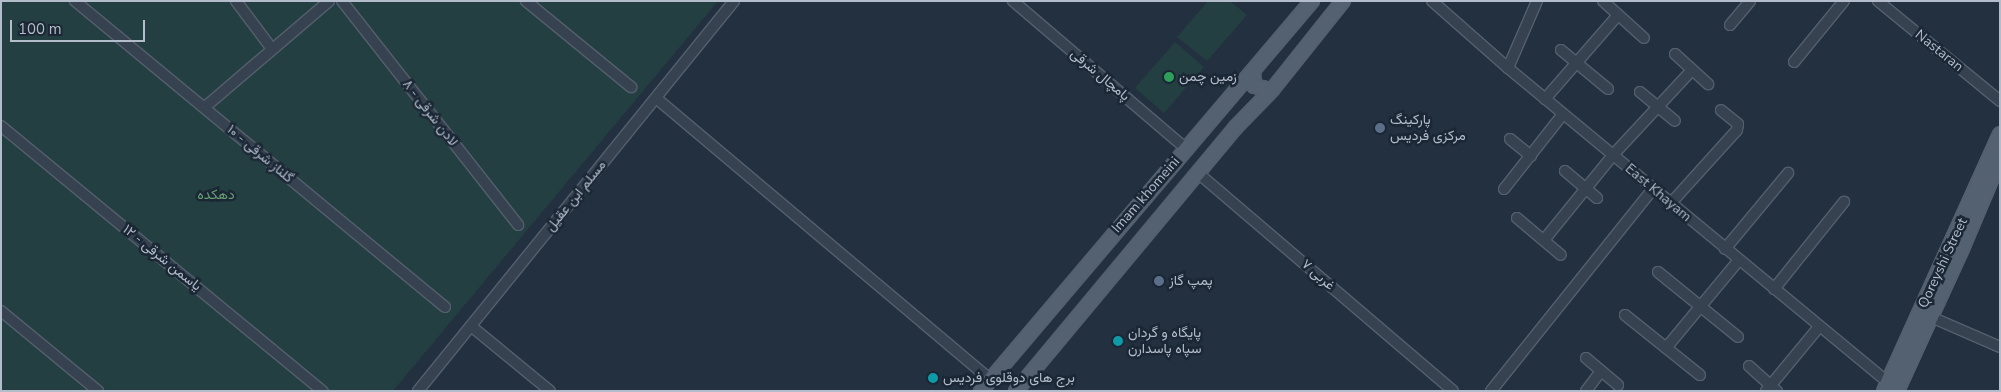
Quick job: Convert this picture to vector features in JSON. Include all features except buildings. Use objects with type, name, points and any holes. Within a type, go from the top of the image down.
[{"type":"main road","name":"Imam khomeini","points":[[981,391],[1312,1]]},
{"type":"main road","name":"Imam khomeini","points":[[1018,390],[1236,128],[1272,90],[1343,1]]},
{"type":"main road","points":[[1253,71],[1254,86],[1272,90]]},
{"type":"main road","name":"Qoreyshi Street","points":[[1895,388],[1931,318],[1994,163],[2000,134]]},
{"type":"main road","name":"Qoreyshi Street","points":[[1895,388],[1994,163]]},
{"type":"street","name":"گلناز شرقی - ۱۰","points":[[75,1],[445,307]]},
{"type":"street","points":[[236,1],[272,49]]},
{"type":"street","points":[[205,107],[329,1]]},
{"type":"street","name":"لادن شرقی - ۸","points":[[342,1],[518,226]]},
{"type":"street","points":[[526,1],[631,87]]},
{"type":"street","name":"مسلم ابن عقیل","points":[[418,391],[734,1]]},
{"type":"street","name":"پامچال شرقی","points":[[1013,1],[1186,149]]},
{"type":"street","name":"East Khayam","points":[[1432,1],[1545,99],[1895,388]]},
{"type":"street","points":[[1508,68],[1537,1]]},
{"type":"street","points":[[1603,1],[1644,38]]},
{"type":"street","points":[[1730,26],[1750,1]]},
{"type":"street","points":[[1794,62],[1844,1]]},
{"type":"street","name":"Nastaran","points":[[1878,1],[2000,101]]},
{"type":"street","points":[[1545,99],[1618,15]]},
{"type":"street","points":[[1561,50],[1608,89]]},
{"type":"street","points":[[1675,54],[1708,84]]},
{"type":"street","points":[[1544,240],[1613,155],[1692,70]]},
{"type":"street","points":[[1640,92],[1675,121]]},
{"type":"street","points":[[656,98],[990,379]]},
{"type":"street","points":[[1671,203],[1737,130],[1738,124],[1721,110]]},
{"type":"street","points":[[1504,189],[1563,114]]},
{"type":"street","name":"یاسمن شرقی - ۱۲","points":[[1,126],[323,391]]},
{"type":"street","points":[[1510,139],[1531,156]]},
{"type":"street","points":[[1565,170],[1597,198]]},
{"type":"street","name":"۷ غربی","points":[[1198,173],[1453,391]]},
{"type":"street","points":[[1725,248],[1788,173]]},
{"type":"street","points":[[1491,391],[1653,189]]},
{"type":"street","points":[[1774,289],[1844,202]]},
{"type":"street","points":[[1517,218],[1561,255]]},
{"type":"street","points":[[1666,348],[1739,260]]},
{"type":"street","points":[[1658,272],[1738,337]]},
{"type":"street","points":[[1,310],[98,391]]},
{"type":"street","points":[[1625,314],[1700,376]]},
{"type":"street","points":[[1931,318],[2000,346]]},
{"type":"street","points":[[471,326],[550,391]]},
{"type":"street","points":[[1749,366],[1771,389],[1819,327]]},
{"type":"street","points":[[1586,358],[1618,385]]},
{"type":"street","points":[[1586,391],[1602,371]]},
{"type":"green space","name":"دهکده","points":[[1,1],[718,1],[393,391],[1,391]]},
{"type":"green space","name":"زمین چمن","points":[[1208,1],[1230,1],[1247,15],[1207,61],[1177,37]]},
{"type":"green space","name":"زمین چمن","points":[[1175,42],[1204,67],[1164,113],[1135,88]]},
{"type":"place","name":"زمین چمن","points":[[1169,77]]},
{"type":"place","name":"پارکینگ مرکزی فردیس","points":[[1380,128]]},
{"type":"place","name":"پمپ گاز","points":[[1159,281]]},
{"type":"place","name":"پایگاه و گردان سپاه پاسدارن","points":[[1118,341]]},
{"type":"place","name":"برج های دوقلوی فردیس","points":[[933,378]]}]
